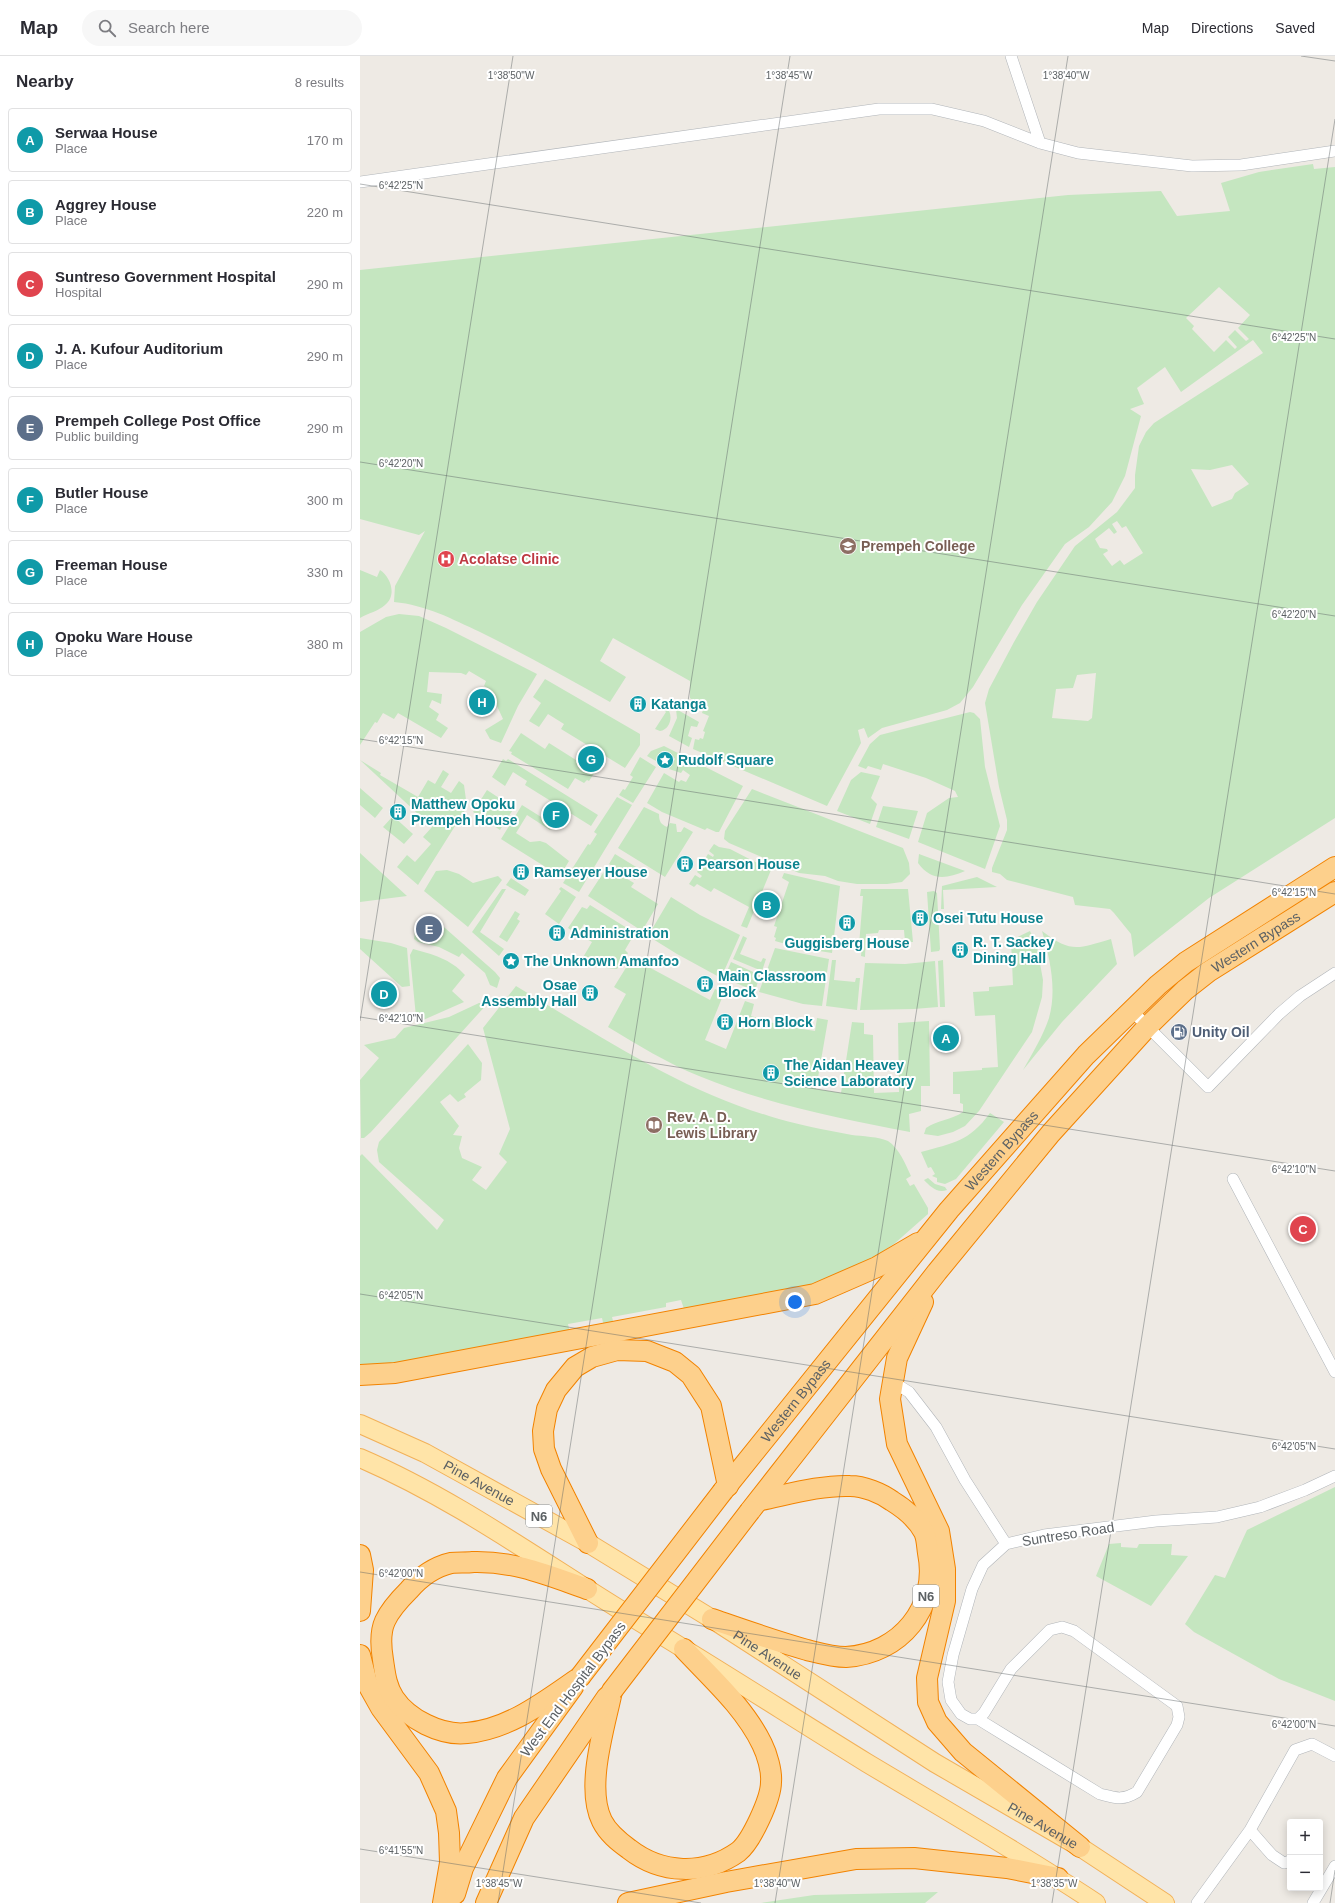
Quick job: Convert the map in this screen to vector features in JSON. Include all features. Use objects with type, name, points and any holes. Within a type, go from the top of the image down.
[{"type":"highway","name":"Western Bypass","points":[[726,1488],[929,1237],[949,1210],[1086,1055],[1158,985],[1186,962],[1335,867]]},
{"type":"highway","name":"Western Bypass","points":[[755,1506],[937,1272],[1051,1133],[1148,1026],[1185,990],[1208,972],[1335,892]]},
{"type":"highway","points":[[360,1375],[395,1373],[815,1294],[877,1267],[929,1237]]},
{"type":"highway","points":[[937,1272],[897,1358],[890,1399],[897,1444],[939,1531],[945,1568],[945,1601],[927,1678],[928,1702],[937,1722],[962,1752],[1080,1847]]},
{"type":"highway","points":[[588,1543],[551,1469],[544,1449],[543,1431],[547,1409],[556,1390],[575,1367],[592,1356],[617,1350],[647,1351],[675,1362],[691,1375],[712,1406],[726,1488]]},
{"type":"highway","name":"N6","points":[[712,1619],[792,1646],[821,1654],[846,1657],[876,1651],[902,1635],[917,1617],[929,1591],[930,1563],[924,1533],[908,1511],[881,1494],[851,1486],[813,1490],[755,1506]]},
{"type":"highway","name":"West End Hospital Bypass","points":[[452,1903],[463,1868],[507,1778],[580,1678],[726,1488]]},
{"type":"highway","points":[[486,1903],[524,1818],[612,1691],[755,1506]]},
{"type":"highway","points":[[360,1555],[363,1570],[360,1611]]},
{"type":"highway","points":[[580,1678],[524,1714],[503,1724],[482,1731],[465,1733],[444,1730],[425,1725],[407,1712],[394,1698],[387,1682],[381,1646],[384,1622],[401,1598],[415,1582],[432,1569],[453,1563],[510,1564],[587,1589]]},
{"type":"highway","points":[[612,1691],[594,1781],[602,1820],[615,1838],[635,1854],[656,1865],[688,1870],[723,1861],[739,1851],[760,1819],[771,1783],[770,1772],[762,1745],[743,1713],[684,1649]]},
{"type":"highway","points":[[360,1655],[367,1683],[381,1708],[429,1773],[446,1811],[449,1833],[450,1863],[443,1903]]},
{"type":"highway","points":[[628,1903],[726,1882],[856,1858],[914,1858],[1007,1868],[1058,1878]]},
{"type":"main road","name":"Pine Avenue","points":[[360,1424],[425,1453],[588,1543],[712,1619],[935,1764],[1080,1847],[1165,1903]]},
{"type":"main road","points":[[360,1458],[400,1475],[489,1526],[587,1589],[866,1762],[1058,1878],[1096,1903]]},
{"type":"street","points":[[1011,56],[1040,143]]},
{"type":"street","points":[[360,182],[879,109],[932,109],[984,121],[1040,143],[1078,153],[1192,166],[1241,165],[1335,151]]},
{"type":"street","points":[[1132,1011],[1208,1087],[1279,1014],[1300,996],[1335,973]]},
{"type":"street","points":[[1233,1179],[1335,1372]]},
{"type":"street","points":[[893,1382],[909,1392],[936,1427],[961,1473],[1006,1544]]},
{"type":"street","name":"Suntreso Road","points":[[978,1719],[984,1713],[1011,1669],[1050,1630],[1062,1627],[1074,1631],[1178,1706],[1180,1711],[1177,1725],[1137,1792],[1128,1798],[1119,1799],[1100,1794],[978,1719],[970,1719],[961,1714],[951,1700],[948,1682],[952,1655],[972,1589],[983,1565],[1006,1544],[1044,1534],[1156,1521],[1217,1517],[1260,1507],[1305,1490],[1335,1476]]},
{"type":"street","points":[[1197,1903],[1250,1830],[1295,1750],[1312,1744],[1335,1756]]},
{"type":"street","points":[[1250,1830],[1272,1854],[1284,1863],[1287,1862]]},
{"type":"street","points":[[1313,1903],[1335,1866]]},
{"type":"green space","points":[[1313,164],[1314,169],[1335,167],[1335,818],[1209,898],[1134,957],[1131,934],[1110,909],[1075,905],[1073,897],[1007,880],[1000,874],[992,872],[992,868],[1007,830],[1007,820],[999,787],[985,703],[989,689],[1014,642],[1037,602],[1075,546],[1117,512],[1135,488],[1135,475],[1139,446],[1146,432],[1154,423],[1263,353],[1253,340],[1181,392],[1165,367],[1137,388],[1144,404],[1130,409],[1141,416],[1125,476],[1112,502],[1089,527],[1065,544],[1022,605],[973,687],[960,703],[947,710],[882,728],[868,738],[864,728],[858,730],[861,743],[827,806],[693,749],[695,739],[703,739],[705,732],[703,731],[709,716],[702,713],[703,710],[690,698],[690,681],[613,638],[600,661],[626,677],[610,702],[513,649],[459,622],[428,609],[394,602],[395,586],[425,531],[419,535],[360,519],[360,270],[1068,195],[1161,191],[1177,216],[1230,211],[1221,183],[1259,172]],"holes":[[[1219,287],[1250,315],[1238,328],[1249,339],[1246,341],[1235,330],[1228,337],[1237,347],[1235,349],[1226,340],[1214,352],[1192,329],[1194,326],[1186,318]],[[1232,465],[1249,484],[1235,493],[1232,499],[1212,507],[1191,469],[1210,470]],[[1117,521],[1122,528],[1126,526],[1143,553],[1124,565],[1120,560],[1112,566],[1103,554],[1108,551],[1107,549],[1100,548],[1095,539],[1109,528],[1114,534],[1117,532],[1112,524]],[[1096,673],[1092,718],[1088,721],[1052,718],[1056,689],[1073,688],[1077,675]]]},
{"type":"green space","points":[[360,570],[377,577],[380,570],[390,582],[392,592],[389,601],[383,607],[360,618]]},
{"type":"green space","points":[[399,614],[419,616],[537,674],[518,706],[501,743],[490,739],[485,730],[503,719],[489,689],[484,686],[486,681],[469,671],[466,675],[461,673],[429,672],[427,692],[442,694],[441,704],[432,700],[429,707],[439,714],[436,720],[448,728],[441,738],[398,713],[394,719],[383,713],[377,723],[375,722],[360,745],[360,632],[386,617]]},
{"type":"green space","points":[[545,679],[640,734],[640,745],[625,768],[561,729],[564,724],[548,714],[539,727],[529,721],[541,703],[533,697]]},
{"type":"green space","points":[[666,707],[670,713],[670,721],[664,730],[660,731],[655,729],[666,712],[664,710]]},
{"type":"green space","points":[[676,709],[699,722],[697,727],[691,726],[688,736],[692,738],[689,747],[669,736],[677,718]]},
{"type":"green space","points":[[970,712],[974,713],[980,719],[985,767],[1000,826],[985,869],[918,842],[927,813],[949,798],[958,797],[955,791],[926,778],[883,764],[881,770],[868,766],[866,769],[858,766],[870,744],[880,735]]},
{"type":"green space","points":[[521,733],[545,749],[549,743],[595,772],[589,781],[587,780],[584,783],[575,778],[568,789],[511,754],[512,752],[509,751]]},
{"type":"green space","points":[[664,746],[743,786],[719,832],[707,828],[705,830],[662,812],[647,803],[664,773],[679,782],[681,780],[686,782],[690,775],[683,770],[681,773],[669,769],[675,759],[670,753],[662,751],[656,761],[647,756],[651,751]]},
{"type":"green space","points":[[640,757],[656,767],[633,803],[619,795],[623,789],[625,790],[633,777],[630,775]]},
{"type":"green space","points":[[503,759],[506,761],[508,759],[598,815],[591,826],[525,785],[527,781],[513,772],[505,786],[492,777]]},
{"type":"green space","points":[[360,760],[381,773],[380,775],[418,797],[428,780],[435,784],[443,770],[449,774],[441,787],[451,793],[459,781],[464,785],[467,807],[418,885],[397,867],[407,855],[415,862],[431,844],[423,837],[432,827]]},
{"type":"green space","points":[[861,772],[880,776],[871,798],[877,804],[870,824],[837,811],[851,780]]},
{"type":"green space","points":[[360,788],[383,808],[375,818],[360,805]]},
{"type":"green space","points":[[752,789],[903,848],[909,863],[910,874],[902,882],[887,884],[857,884],[838,881],[825,876],[799,873],[729,843],[724,839],[725,831]]},
{"type":"green space","points":[[487,790],[514,808],[500,830],[473,812]]},
{"type":"green space","points":[[617,797],[632,805],[579,892],[563,883],[588,844],[590,845],[597,834],[594,832]]},
{"type":"green space","points":[[522,805],[554,825],[550,830],[527,815],[516,833],[530,842],[540,841],[546,843],[569,861],[560,876],[501,839]]},
{"type":"green space","points":[[883,806],[918,811],[909,839],[876,827]]},
{"type":"green space","points":[[644,807],[659,814],[659,819],[663,825],[667,827],[670,823],[676,824],[677,832],[681,832],[684,827],[693,832],[665,877],[618,848]]},
{"type":"green space","points":[[393,816],[413,834],[404,844],[383,827]]},
{"type":"green space","points":[[714,844],[719,847],[730,849],[771,870],[747,928],[741,926],[749,907],[714,888],[711,892],[697,884],[694,887],[689,884],[695,875],[700,878],[702,876],[697,872],[708,854],[713,857],[714,855],[709,851]]},
{"type":"green space","points":[[360,853],[407,896],[360,902]]},
{"type":"green space","points":[[615,854],[641,870],[635,880],[609,864]]},
{"type":"green space","points":[[919,854],[965,871],[945,877],[934,876],[923,869],[918,863]]},
{"type":"green space","points":[[607,867],[634,883],[631,887],[658,904],[642,931],[588,896]]},
{"type":"green space","points":[[447,870],[459,874],[473,883],[498,876],[502,880],[468,927],[424,891],[436,871]]},
{"type":"green space","points":[[784,873],[840,886],[832,953],[800,948],[775,941],[776,938],[774,937],[777,927],[774,926],[789,882],[782,878]]},
{"type":"green space","points":[[977,877],[997,887],[943,890],[944,909],[941,909],[942,886]]},
{"type":"green space","points":[[511,878],[529,890],[525,896],[506,885]]},
{"type":"green space","points":[[561,887],[576,897],[559,924],[545,914],[561,891],[559,889]]},
{"type":"green space","points":[[502,889],[506,889],[480,932],[504,949],[499,956],[472,932]]},
{"type":"green space","points":[[861,889],[908,889],[913,942],[905,942],[904,930],[879,930],[878,933],[866,934],[865,957],[861,956],[862,945],[859,945],[863,896],[860,896]]},
{"type":"green space","points":[[934,891],[937,893],[940,949],[939,951],[931,952],[927,892]]},
{"type":"green space","points":[[671,897],[700,915],[740,935],[721,978],[648,936]]},
{"type":"green space","points":[[590,905],[635,933],[625,950],[628,953],[617,969],[574,965],[579,957],[582,959],[592,942],[583,937],[586,932],[588,934],[592,929],[584,924],[581,929],[584,931],[581,936],[568,928],[582,907],[587,909]]},
{"type":"green space","points":[[515,911],[520,914],[517,919],[520,921],[507,942],[499,937]]},
{"type":"green space","points":[[437,921],[495,972],[500,978],[497,988],[490,985],[485,973],[462,953],[459,957],[439,947],[418,942],[414,939],[417,929],[436,943],[444,934],[434,925]]},
{"type":"green space","points":[[1030,931],[1037,947],[1043,980],[1042,997],[1032,1032],[979,1111],[965,1126],[953,1132],[938,1136],[924,1134],[926,1128],[931,1125],[954,1117],[963,1112],[963,1104],[960,1103],[960,1094],[953,1094],[953,1072],[982,1070],[982,1068],[998,1067],[995,1015],[975,1016],[973,992],[989,991],[989,987],[1013,985],[1011,940]]},
{"type":"green space","points":[[1042,931],[1060,943],[1075,947],[1082,947],[1111,939],[1117,964],[1062,1022],[1023,1070],[1044,1031],[1051,1007],[1052,974]]},
{"type":"green space","points":[[743,936],[747,938],[740,954],[761,962],[763,958],[766,959],[762,971],[733,959]]},
{"type":"green space","points":[[360,938],[391,943],[407,948],[410,986],[402,987],[360,949]]},
{"type":"green space","points":[[775,948],[829,959],[822,1006],[803,1004],[759,992]]},
{"type":"green space","points":[[413,949],[434,955],[460,969],[465,975],[452,991],[464,1002],[421,1021],[416,1017],[410,955]]},
{"type":"green space","points":[[632,958],[710,1000],[715,989],[724,993],[705,1040],[726,1049],[745,1001],[754,1004],[751,1016],[783,1026],[815,1031],[817,1018],[828,1020],[816,1089],[841,1093],[852,1022],[864,1023],[864,1034],[873,1035],[874,1093],[899,1092],[898,1023],[929,1021],[930,1086],[921,1086],[921,1111],[909,1114],[910,1132],[803,1109],[750,1095],[724,1086],[676,1065],[608,1027],[626,994],[614,987]]},
{"type":"green space","points":[[832,960],[836,960],[834,980],[855,982],[856,978],[860,978],[857,1010],[826,1006]]},
{"type":"green space","points":[[943,960],[945,1007],[940,1007],[938,961]]},
{"type":"green space","points":[[935,961],[938,1007],[860,1010],[865,963],[905,964]]},
{"type":"green space","points":[[731,962],[760,975],[755,991],[724,978]]},
{"type":"green space","points":[[516,986],[670,1076],[735,1105],[800,1124],[888,1141],[896,1148],[902,1157],[911,1176],[906,1179],[910,1186],[914,1184],[928,1208],[928,1214],[894,1244],[849,1274],[814,1285],[684,1309],[681,1300],[666,1303],[666,1307],[612,1317],[614,1325],[604,1327],[602,1318],[568,1324],[570,1333],[375,1368],[360,1368],[360,1156],[362,1154],[437,1230],[444,1220],[379,1162],[377,1150],[379,1142],[468,1044],[482,1063],[481,1080],[464,1094],[466,1097],[458,1102],[450,1094],[440,1102],[459,1126],[453,1135],[462,1136],[459,1148],[462,1158],[482,1167],[472,1180],[486,1190],[507,1162],[499,1154],[510,1129],[483,1028]]},
{"type":"green space","points":[[479,1003],[488,1003],[371,1132],[364,1138],[361,1138],[360,1080],[379,1058],[364,1045],[395,1038],[404,1028],[449,1017]]},
{"type":"green space","points":[[990,1113],[1004,1122],[956,1179],[945,1184],[937,1182],[937,1178],[932,1176],[935,1174],[931,1167],[928,1168],[921,1152],[960,1140],[975,1130]]},
{"type":"green space","points":[[928,1178],[935,1184],[945,1187],[947,1190],[940,1191],[934,1189],[924,1180]]},
{"type":"green space","points":[[1335,1487],[1335,1701],[1279,1679],[1194,1632],[1185,1624],[1215,1575],[1225,1578],[1247,1530]]},
{"type":"green space","points":[[1121,1543],[1121,1547],[1137,1548],[1139,1544],[1172,1544],[1171,1555],[1188,1556],[1151,1606],[1096,1576],[1109,1544]]},
{"type":"green space","points":[[938,1892],[925,1903],[761,1903],[814,1895]]},
{"type":"place","name":"Prempeh College","points":[[848,546]]},
{"type":"place","name":"Acolatse Clinic","points":[[446,559]]},
{"type":"place","name":"Opoku Ware House","points":[[482,702]]},
{"type":"place","name":"Katanga","points":[[638,704]]},
{"type":"place","name":"Freeman House","points":[[591,759]]},
{"type":"place","name":"Rudolf Square","points":[[665,760]]},
{"type":"place","name":"Matthew Opoku Prempeh House","points":[[398,812]]},
{"type":"place","name":"Butler House","points":[[556,815]]},
{"type":"place","name":"Pearson House","points":[[685,864]]},
{"type":"place","name":"Ramseyer House","points":[[521,872]]},
{"type":"place","name":"Aggrey House","points":[[767,905]]},
{"type":"place","name":"Osei Tutu House","points":[[920,918]]},
{"type":"place","name":"Guggisberg House","points":[[847,923]]},
{"type":"place","name":"Prempeh College Post Office","points":[[429,929]]},
{"type":"place","name":"Administration","points":[[557,933]]},
{"type":"place","name":"R. T. Sackey Dining Hall","points":[[960,950]]},
{"type":"place","name":"The Unknown Amanfoɔ","points":[[511,961]]},
{"type":"place","name":"Main Classroom Block","points":[[705,984]]},
{"type":"place","name":"Osae Assembly Hall","points":[[590,993]]},
{"type":"place","name":"J. A. Kufour Auditorium","points":[[384,994]]},
{"type":"place","name":"Horn Block","points":[[725,1022]]},
{"type":"place","name":"Unity Oil","points":[[1179,1032]]},
{"type":"place","name":"Serwaa House","points":[[946,1038]]},
{"type":"place","name":"The Aidan Heavey Science Laboratory","points":[[771,1073]]},
{"type":"place","name":"Rev. A. D. Lewis Library","points":[[654,1125]]},
{"type":"place","name":"Suntreso Government Hospital","points":[[1303,1229]]}]
